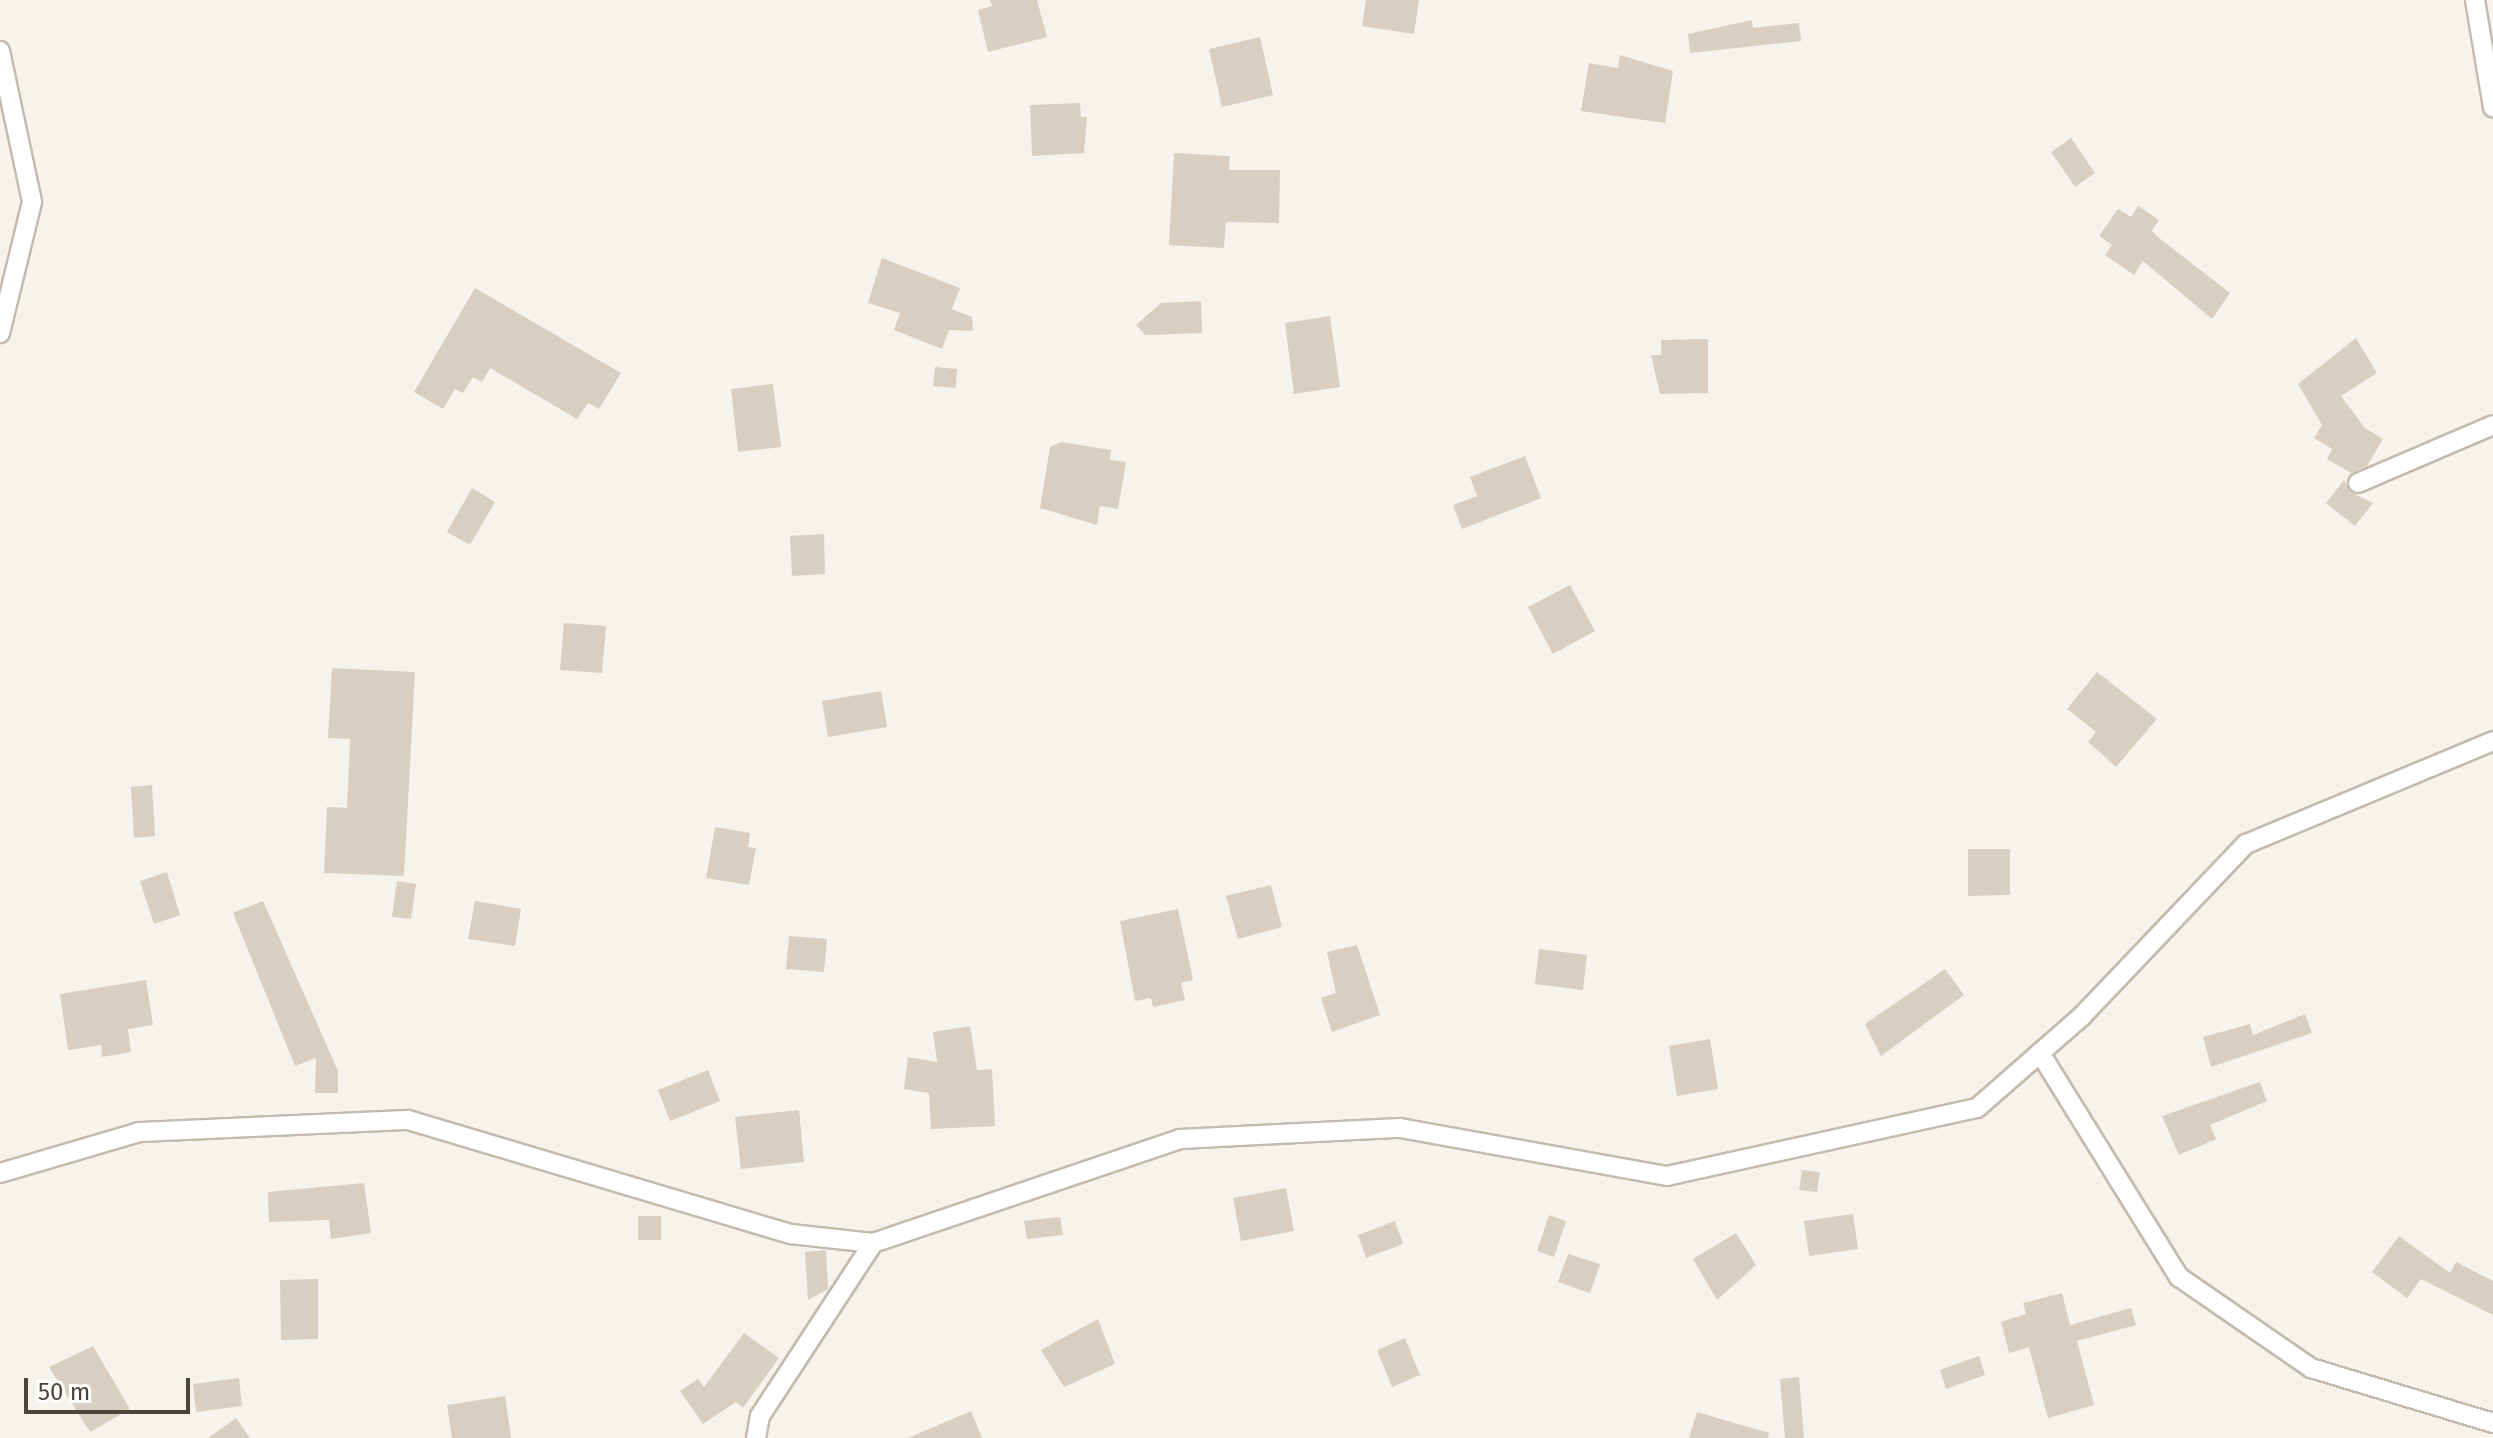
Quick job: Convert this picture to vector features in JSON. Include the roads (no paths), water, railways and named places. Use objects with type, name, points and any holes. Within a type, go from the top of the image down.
[{"type":"street","points":[[2475,0],[2493,107]]},
{"type":"street","points":[[0,51],[32,202],[0,333]]},
{"type":"street","points":[[2358,483],[2493,425]]},
{"type":"street","points":[[0,1173],[139,1132],[408,1120],[791,1234],[873,1243],[1180,1139],[1400,1128],[1667,1176],[1977,1108],[2040,1053],[2246,844],[2493,741]]},
{"type":"street","points":[[2040,1053],[2179,1277],[2311,1368],[2493,1423]]},
{"type":"street","points":[[756,1438],[760,1416],[796,1355],[873,1243]]}]
